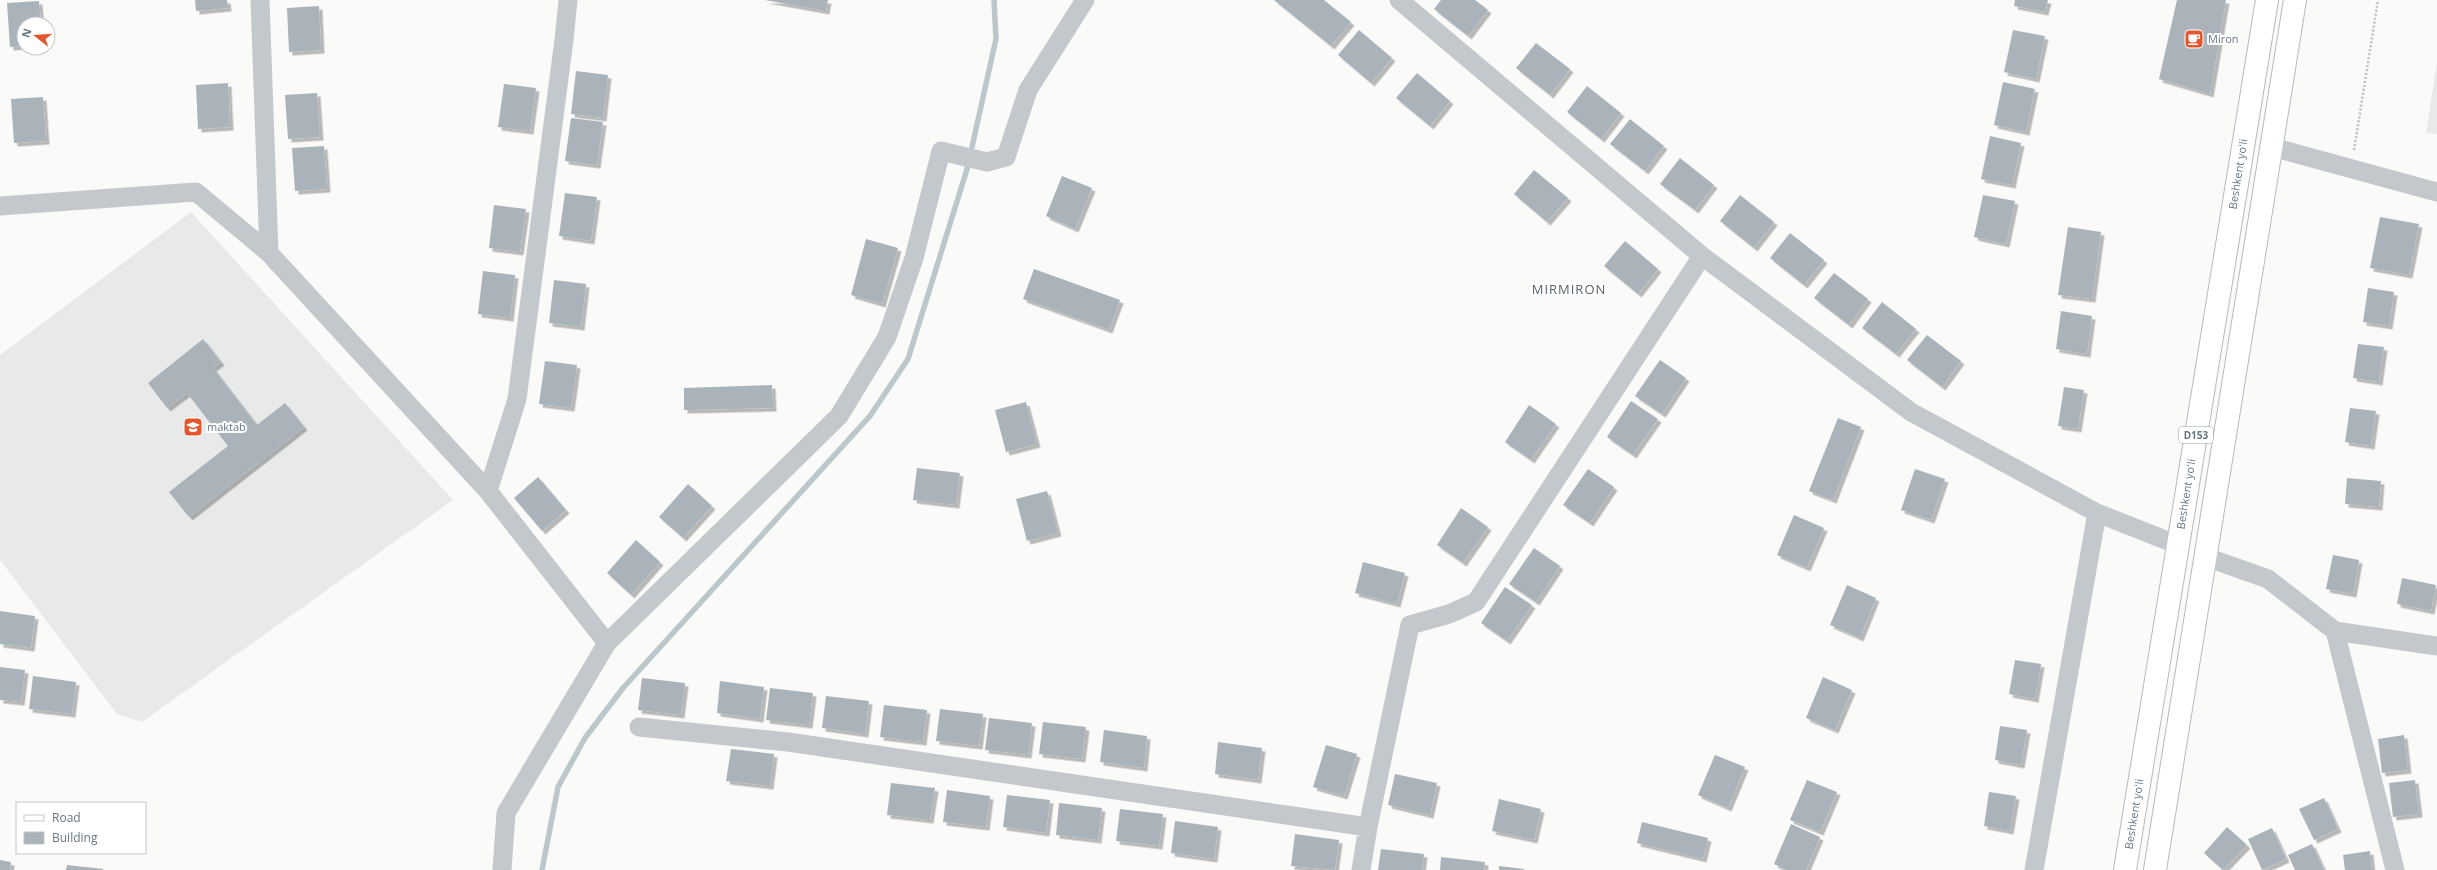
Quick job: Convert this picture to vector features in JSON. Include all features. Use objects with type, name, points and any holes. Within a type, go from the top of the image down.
[{"type":"main road","name":"Beshkent yoʻli","points":[[2124,870],[2267,0]]},
{"type":"main road","name":"D153","points":[[2155,870],[2295,0]]},
{"type":"street","points":[[260,0],[269,253]]},
{"type":"street","points":[[488,491],[517,399],[568,0]]},
{"type":"street","points":[[502,870],[506,812],[607,644],[838,416],[887,337],[914,258],[941,151],[987,162],[1006,157],[1028,90],[1085,0]]},
{"type":"street","points":[[1399,0],[1702,256],[1911,412],[2097,513],[2178,545]]},
{"type":"street","points":[[2272,147],[2437,192]]},
{"type":"street","points":[[0,206],[196,192],[269,253],[488,491],[607,644]]},
{"type":"street","points":[[1361,870],[1368,827],[1410,625],[1449,614],[1476,602],[1702,256]]},
{"type":"street","points":[[2034,870],[2097,513]]},
{"type":"street","points":[[2206,557],[2268,579],[2335,631],[2437,646]]},
{"type":"street","points":[[2335,631],[2395,870]]},
{"type":"street","points":[[639,728],[788,742],[1368,827]]},
{"type":"path","points":[[2351,168],[2378,0]]},
{"type":"shaded area","points":[[2437,63],[2437,134],[2426,133]]},
{"type":"shaded area","name":"maktab","points":[[191,212],[453,500],[142,722],[117,714],[0,560],[0,355]]},
{"type":"building","points":[[195,0],[227,0],[228,8],[196,11]]},
{"type":"building","points":[[765,0],[828,0],[826,11]]},
{"type":"building","points":[[1274,0],[1324,0],[1351,22],[1331,46]]},
{"type":"building","points":[[1441,0],[1475,0],[1488,10],[1468,36],[1434,9]]},
{"type":"building","points":[[2015,0],[2048,0],[2045,12],[2014,6]]},
{"type":"building","name":"Miron","points":[[2177,0],[2226,0],[2210,94],[2159,79]]},
{"type":"building","points":[[39,1],[40,16],[16,16],[16,47],[10,47],[7,3]]},
{"type":"building","points":[[319,6],[321,50],[289,52],[287,8]]},
{"type":"building","points":[[1359,30],[1392,58],[1371,83],[1338,55]]},
{"type":"building","points":[[2013,30],[2045,36],[2036,79],[2004,72]]},
{"type":"building","points":[[1536,43],[1570,69],[1550,95],[1516,68]]},
{"type":"building","points":[[576,71],[608,75],[603,118],[571,114]]},
{"type":"building","points":[[1417,73],[1450,101],[1430,126],[1396,98]]},
{"type":"building","points":[[2003,82],[2035,89],[2026,132],[1994,125]]},
{"type":"building","points":[[228,83],[230,127],[198,129],[196,85]]},
{"type":"building","points":[[504,84],[536,88],[530,131],[498,127]]},
{"type":"building","points":[[1587,86],[1621,113],[1601,139],[1567,112]]},
{"type":"building","points":[[317,93],[320,137],[288,139],[285,95]]},
{"type":"building","points":[[43,97],[46,141],[14,143],[11,99]]},
{"type":"building","points":[[571,118],[603,122],[597,165],[565,161]]},
{"type":"building","points":[[1630,119],[1664,146],[1645,171],[1610,144]]},
{"type":"building","points":[[1990,136],[2021,143],[2012,185],[1981,179]]},
{"type":"building","points":[[324,146],[327,189],[295,191],[292,148]]},
{"type":"building","points":[[1680,158],[1714,185],[1695,210],[1660,184]]},
{"type":"building","points":[[1534,170],[1568,198],[1547,222],[1514,194]]},
{"type":"building","points":[[1062,176],[1092,188],[1075,229],[1046,216]]},
{"type":"building","points":[[565,193],[597,197],[591,241],[559,236]]},
{"type":"building","points":[[1740,195],[1774,222],[1754,248],[1720,221]]},
{"type":"building","points":[[1983,195],[2015,201],[2006,244],[1974,237]]},
{"type":"building","points":[[494,205],[526,209],[520,252],[489,248]]},
{"type":"building","points":[[2380,217],[2419,224],[2409,275],[2370,268]]},
{"type":"building","points":[[2068,227],[2101,232],[2092,299],[2058,295]]},
{"type":"building","points":[[1790,233],[1824,260],[1804,285],[1770,258]]},
{"type":"building","points":[[866,239],[898,248],[882,304],[851,295]]},
{"type":"building","points":[[1625,241],[1658,269],[1638,294],[1604,266]]},
{"type":"building","points":[[1034,269],[1120,300],[1109,330],[1023,299]]},
{"type":"building","points":[[483,271],[515,275],[510,318],[478,314]]},
{"type":"building","points":[[1834,273],[1868,299],[1849,325],[1814,298]]},
{"type":"building","points":[[554,280],[586,284],[581,327],[549,323]]},
{"type":"building","points":[[2368,288],[2394,292],[2389,326],[2363,322]]},
{"type":"building","points":[[1882,302],[1916,329],[1896,354],[1862,328]]},
{"type":"building","points":[[2061,311],[2092,316],[2087,354],[2056,349]]},
{"type":"building","points":[[1927,335],[1961,361],[1942,387],[1907,360]]},
{"type":"building","points":[[203,339],[221,362],[213,368],[257,425],[285,403],[304,427],[189,517],[169,492],[228,446],[187,393],[167,408],[148,383]]},
{"type":"building","points":[[2358,344],[2384,347],[2379,382],[2353,378]]},
{"type":"building","points":[[1660,360],[1686,378],[1662,414],[1635,396]]},
{"type":"building","points":[[545,361],[577,365],[571,408],[539,404]]},
{"type":"building","points":[[772,385],[773,408],[684,410],[684,388]]},
{"type":"building","points":[[2064,387],[2084,390],[2078,429],[2058,426]]},
{"type":"building","points":[[1631,401],[1658,419],[1633,455],[1607,437]]},
{"type":"building","points":[[1026,402],[1037,444],[1006,452],[995,410]]},
{"type":"building","points":[[1529,405],[1556,424],[1531,460],[1505,442]]},
{"type":"building","points":[[2350,408],[2376,411],[2371,446],[2345,442]]},
{"type":"building","points":[[1838,418],[1861,427],[1833,500],[1809,491]]},
{"type":"building","points":[[917,468],[960,473],[956,505],[913,500]]},
{"type":"building","points":[[1588,469],[1614,487],[1590,523],[1563,505]]},
{"type":"building","points":[[1915,469],[1945,479],[1931,520],[1901,510]]},
{"type":"building","points":[[538,477],[566,510],[542,531],[514,498]]},
{"type":"building","points":[[2347,478],[2381,481],[2379,507],[2345,504]]},
{"type":"building","points":[[688,484],[712,506],[683,538],[659,517]]},
{"type":"building","points":[[1047,491],[1058,533],[1027,541],[1016,499]]},
{"type":"building","points":[[1461,508],[1488,527],[1463,563],[1437,545]]},
{"type":"building","points":[[1794,515],[1824,528],[1807,568],[1777,555]]},
{"type":"building","points":[[636,540],[660,562],[631,595],[607,573]]},
{"type":"building","points":[[1534,548],[1560,566],[1536,602],[1509,584]]},
{"type":"building","points":[[2333,555],[2359,560],[2353,594],[2326,589]]},
{"type":"building","points":[[1363,562],[1405,573],[1397,604],[1355,593]]},
{"type":"building","points":[[2402,578],[2436,585],[2431,611],[2397,604]]},
{"type":"building","points":[[1847,585],[1876,598],[1860,638],[1830,625]]},
{"type":"building","points":[[1505,587],[1532,605],[1507,641],[1481,623]]},
{"type":"building","points":[[0,611],[35,616],[31,648],[0,644]]},
{"type":"building","points":[[2015,660],[2041,664],[2035,699],[2009,694]]},
{"type":"building","points":[[0,667],[25,670],[21,702],[0,700]]},
{"type":"building","points":[[33,676],[76,682],[72,714],[29,709]]},
{"type":"building","points":[[1823,677],[1852,690],[1835,730],[1806,718]]},
{"type":"building","points":[[642,678],[685,683],[681,715],[638,710]]},
{"type":"building","points":[[720,681],[764,687],[760,719],[717,713]]},
{"type":"building","points":[[770,688],[813,693],[809,725],[766,720]]},
{"type":"building","points":[[826,696],[869,701],[865,734],[822,728]]},
{"type":"building","points":[[884,705],[927,710],[923,742],[880,737]]},
{"type":"building","points":[[940,709],[983,714],[979,746],[936,741]]},
{"type":"building","points":[[989,718],[1032,723],[1028,755],[985,750]]},
{"type":"building","points":[[1043,722],[1086,727],[1082,759],[1039,754]]},
{"type":"building","points":[[2000,726],[2027,730],[2021,765],[1995,760]]},
{"type":"building","points":[[1104,730],[1147,736],[1144,768],[1100,762]]},
{"type":"building","points":[[2404,735],[2408,770],[2382,773],[2378,739]]},
{"type":"building","points":[[1218,742],[1262,748],[1258,780],[1215,774]]},
{"type":"building","points":[[1326,745],[1357,754],[1344,796],[1313,787]]},
{"type":"building","points":[[731,749],[774,754],[770,786],[726,781]]},
{"type":"building","points":[[1715,755],[1745,767],[1728,808],[1698,795]]},
{"type":"building","points":[[1395,774],[1437,783],[1430,815],[1388,805]]},
{"type":"building","points":[[1807,780],[1837,792],[1820,832],[1790,820]]},
{"type":"building","points":[[2415,780],[2419,814],[2393,817],[2389,783]]},
{"type":"building","points":[[891,783],[935,788],[930,820],[887,815]]},
{"type":"building","points":[[947,790],[990,796],[986,827],[943,822]]},
{"type":"building","points":[[1989,792],[2016,796],[2010,831],[1984,826]]},
{"type":"building","points":[[1007,795],[1050,800],[1046,833],[1003,827]]},
{"type":"building","points":[[2324,798],[2338,829],[2314,840],[2299,809]]},
{"type":"building","points":[[1499,799],[1541,809],[1534,840],[1492,831]]},
{"type":"building","points":[[1059,803],[1102,808],[1098,840],[1056,835]]},
{"type":"building","points":[[1120,809],[1163,814],[1159,846],[1116,841]]},
{"type":"building","points":[[1175,821],[1218,827],[1214,859],[1171,853]]},
{"type":"building","points":[[1642,822],[1708,838],[1703,859],[1637,843]]},
{"type":"building","points":[[1791,824],[1820,837],[1806,870],[1787,870],[1774,864]]},
{"type":"building","points":[[2227,827],[2247,845],[2223,870],[2204,853]]},
{"type":"building","points":[[2272,828],[2286,859],[2262,870],[2248,839]]},
{"type":"building","points":[[1295,834],[1339,840],[1335,870],[1291,866]]},
{"type":"building","points":[[2312,844],[2324,870],[2295,870],[2288,855]]},
{"type":"building","points":[[1381,849],[1424,854],[1422,870],[1378,870]]},
{"type":"building","points":[[2370,851],[2372,870],[2345,870],[2343,855]]},
{"type":"building","points":[[1441,857],[1485,862],[1484,870],[1440,870]]},
{"type":"building","points":[[0,860],[11,862],[10,870],[0,870]]},
{"type":"building","points":[[67,865],[103,869],[103,870],[66,870]]},
{"type":"building","points":[[1499,866],[1524,869],[1524,870],[1499,870]]},
{"type":"waterway","points":[[972,147],[996,39],[994,0]]},
{"type":"waterway","points":[[542,870],[558,787],[585,738],[623,688],[870,416],[908,359],[968,166]]},
{"type":"place","name":"Miron","points":[[2194,39]]},
{"type":"place","name":"maktab","points":[[193,427]]},
{"type":"district","name":"MIRMIRON","points":[[1569,289]]}]
